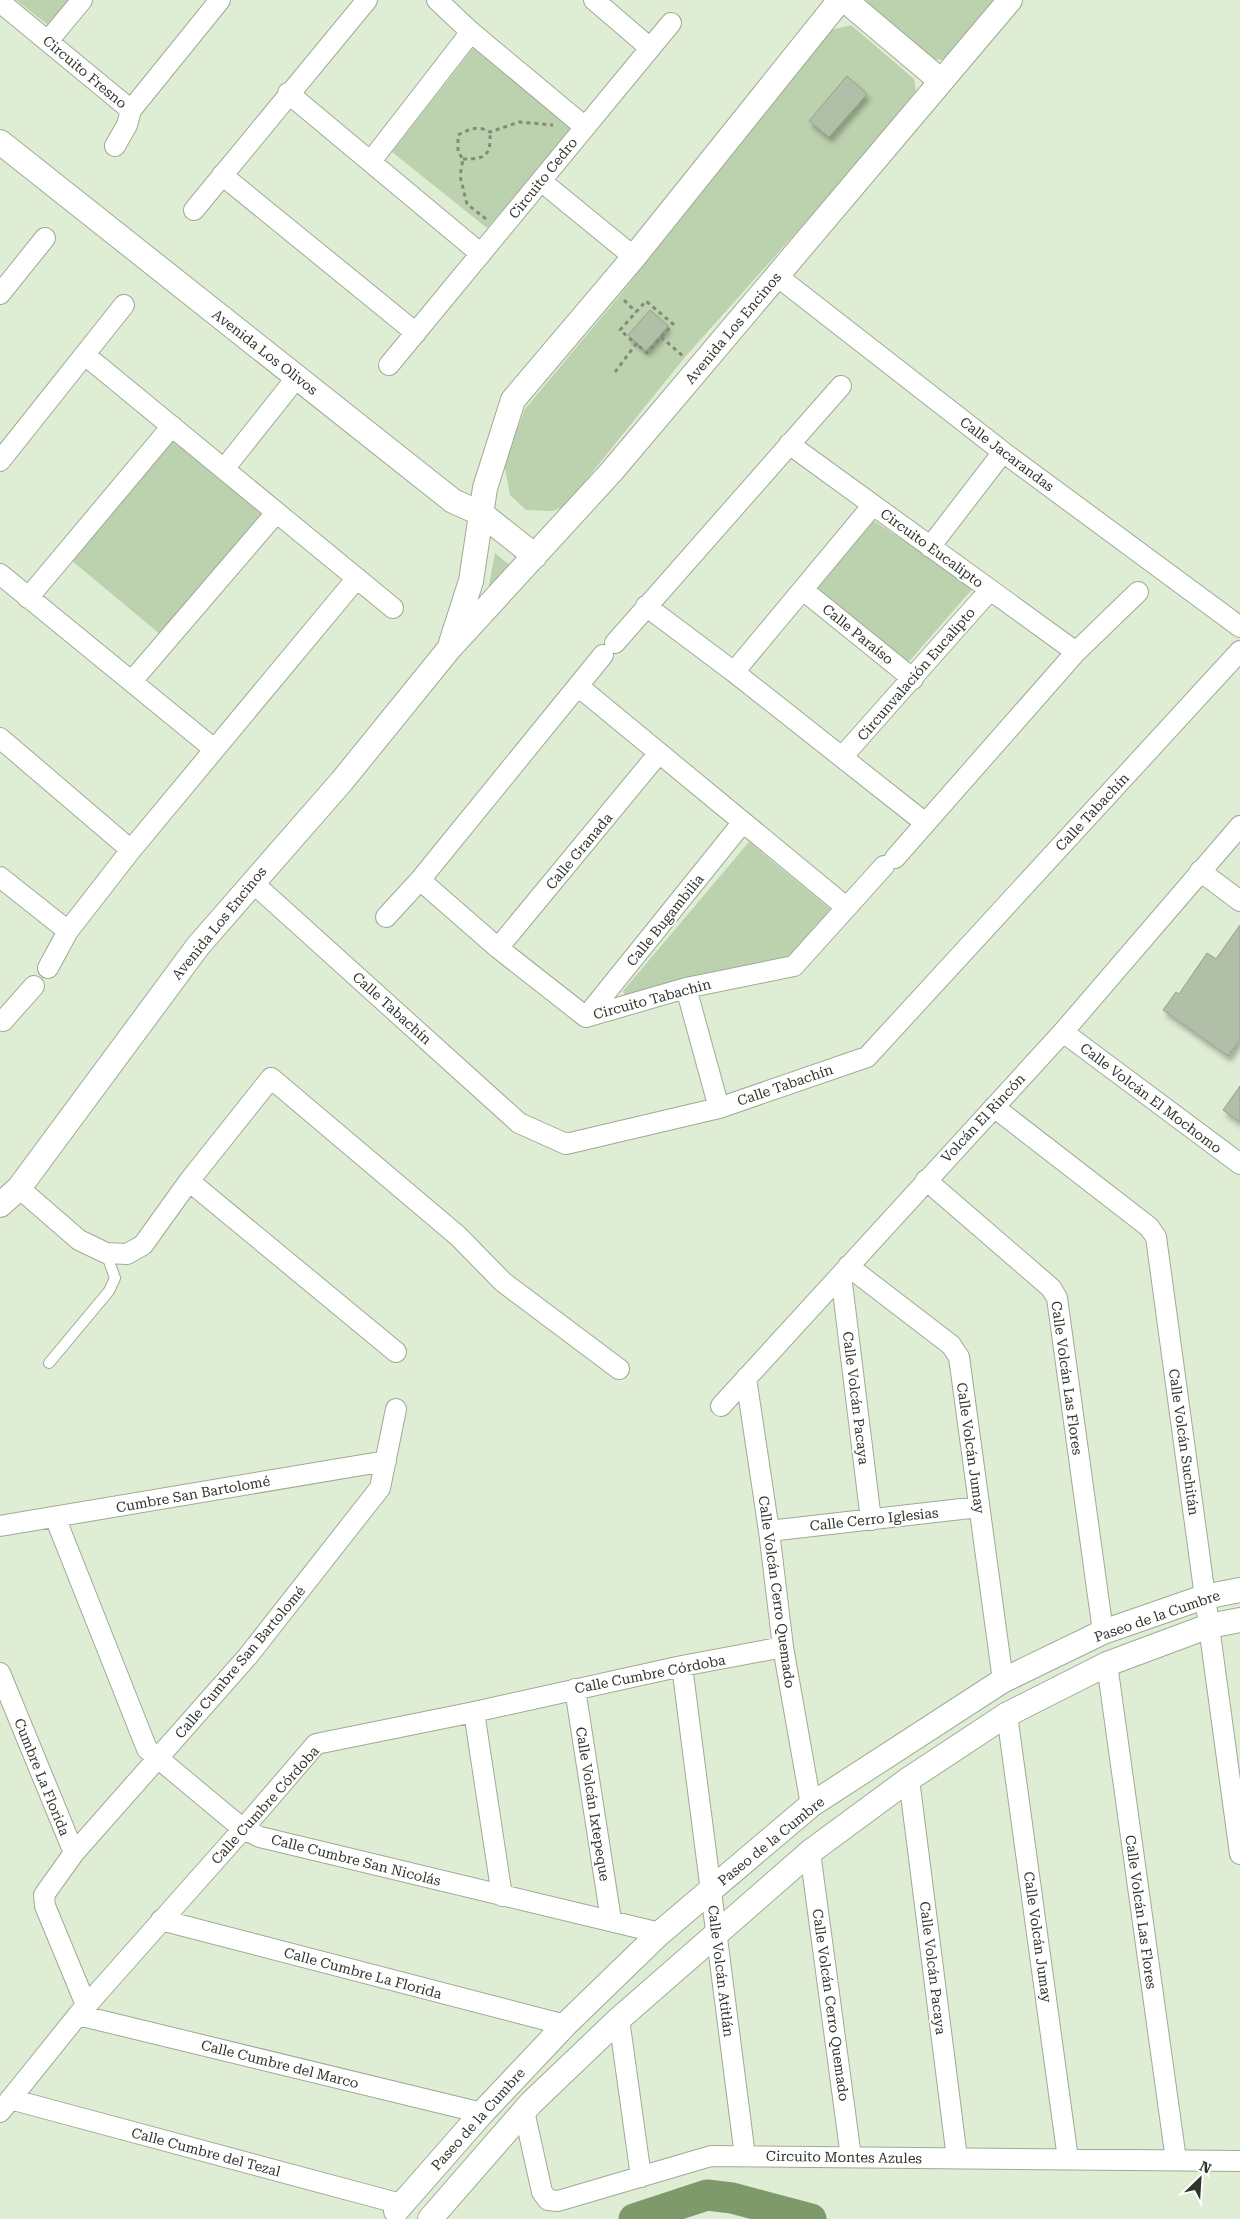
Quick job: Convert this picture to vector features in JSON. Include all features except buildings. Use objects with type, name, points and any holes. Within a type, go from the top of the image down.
[{"type":"street","points":[[48,41],[82,0]]},
{"type":"street","name":"Circuito Fresno","points":[[0,2],[131,110],[220,0]]},
{"type":"street","points":[[194,210],[367,0]]},
{"type":"street","points":[[437,0],[471,32],[585,127]]},
{"type":"street","points":[[594,0],[650,48]]},
{"type":"street","name":"Avenida Los Encinos","points":[[449,649],[471,581],[485,488],[513,400],[634,257],[840,0]]},
{"type":"street","points":[[845,0],[941,81]]},
{"type":"street","name":"Avenida Los Encinos","points":[[0,1205],[18,1188],[198,946],[342,781],[449,649],[612,471],[1010,0]]},
{"type":"street","name":"Circuito Cedro","points":[[389,365],[671,23]]},
{"type":"street","points":[[371,161],[471,32]]},
{"type":"street","points":[[288,94],[481,254]]},
{"type":"street","points":[[115,146],[128,125],[131,110]]},
{"type":"street","name":"Avenida Los Olivos","points":[[0,142],[454,501],[482,514],[535,556]]},
{"type":"street","points":[[222,175],[416,333]]},
{"type":"street","points":[[541,181],[634,257]]},
{"type":"street","points":[[0,294],[46,238]]},
{"type":"street","name":"Calle Jacarandas","points":[[777,276],[1003,452],[1240,627]]},
{"type":"street","points":[[0,461],[124,305]]},
{"type":"street","points":[[85,355],[392,608]]},
{"type":"street","points":[[224,468],[297,377]]},
{"type":"street","points":[[386,917],[420,880],[609,649],[840,386]]},
{"type":"street","points":[[28,598],[172,426]]},
{"type":"street","name":"Circuito Eucalipto","points":[[789,444],[1076,652]]},
{"type":"street","points":[[930,547],[1003,452]]},
{"type":"street","points":[[734,672],[873,505]]},
{"type":"street","points":[[132,682],[276,513]]},
{"type":"street","points":[[0,574],[214,749]]},
{"type":"street","points":[[48,968],[68,932],[131,850],[357,578]]},
{"type":"street","name":"Calle Paraíso","points":[[802,590],[913,679]]},
{"type":"street","name":"Circunvalación Eucalipto","points":[[842,757],[990,590]]},
{"type":"street","points":[[646,606],[734,672],[924,822],[1076,652],[1138,592]]},
{"type":"street","name":"Calle Tabachín","points":[[252,882],[519,1123],[566,1144],[719,1108],[867,1057],[1240,651]]},
{"type":"street","points":[[578,686],[846,907]]},
{"type":"street","points":[[0,738],[131,850]]},
{"type":"street","name":"Calle Granada","points":[[498,948],[659,753]]},
{"type":"street","name":"Calle Bugambilia","points":[[586,1017],[743,822]]},
{"type":"street","name":"Circuito Tabachin","points":[[420,880],[498,948],[586,1017],[686,988],[794,966],[846,907],[890,862],[924,822]]},
{"type":"street","name":"Volcán El Rincón","points":[[721,1406],[1063,1032],[1240,826]]},
{"type":"street","points":[[1200,871],[1240,901]]},
{"type":"street","points":[[0,877],[68,932]]},
{"type":"street","points":[[1,1021],[34,986]]},
{"type":"street","points":[[686,988],[719,1108]]},
{"type":"street","name":"Calle Volcán El Mochomo","points":[[1063,1032],[1240,1164]]},
{"type":"street","points":[[18,1188],[79,1240],[106,1253],[126,1254],[143,1245],[189,1181],[271,1078],[458,1236],[503,1282],[619,1369]]},
{"type":"street","name":"Calle Volcán Suchitán","points":[[994,1108],[1149,1227],[1156,1237],[1240,1854]]},
{"type":"street","name":"Calle Volcán Las Flores","points":[[926,1180],[1051,1288],[1057,1298],[1103,1632]]},
{"type":"street","points":[[189,1181],[396,1352]]},
{"type":"street","name":"Calle Volcán Jumay","points":[[844,1270],[951,1345],[959,1357],[1003,1681]]},
{"type":"street","name":"Calle Volcán Pacaya","points":[[844,1270],[871,1520]]},
{"type":"street","name":"Calle Volcán Cerro Quemado","points":[[746,1378],[769,1531],[783,1648],[811,1806]]},
{"type":"street","name":"Calle Cumbre San Bartolomé","points":[[82,2010],[45,1906],[44,1895],[74,1853],[248,1656],[380,1488],[396,1409]]},
{"type":"street","name":"Cumbre San Bartolomé","points":[[0,1526],[386,1461]]},
{"type":"street","name":"Calle Cerro Iglesias","points":[[769,1531],[979,1507]]},
{"type":"street","name":"Calle Cumbre San Nicolás","points":[[55,1517],[147,1749],[243,1829],[260,1837],[660,1933]]},
{"type":"street","name":"Paseo de la Cumbre","points":[[396,2211],[482,2113],[565,2025],[660,1933],[811,1806],[1003,1681],[1103,1632],[1204,1597],[1240,1590]]},
{"type":"street","name":"Paseo de la Cumbre","points":[[430,2219],[524,2111],[620,2019],[810,1852],[909,1779],[1007,1715],[1107,1664],[1209,1626],[1240,1620]]},
{"type":"street","name":"Calle Cumbre Córdoba","points":[[5,2105],[82,2010],[316,1744],[474,1712],[682,1666],[783,1648]]},
{"type":"street","name":"Calle Volcán Las Flores","points":[[1107,1664],[1176,2160]]},
{"type":"street","name":"Calle Volcán Atitlán","points":[[682,1666],[745,2156]]},
{"type":"street","name":"Cumbre La Florida","points":[[0,1673],[74,1853]]},
{"type":"street","name":"Calle Volcán Ixtepeque","points":[[575,1689],[611,1920]]},
{"type":"street","points":[[474,1712],[502,1896]]},
{"type":"street","name":"Calle Volcán Jumay","points":[[1007,1715],[1068,2159]]},
{"type":"street","name":"Calle Volcán Pacaya","points":[[909,1779],[957,2158]]},
{"type":"street","name":"Calle Volcán Cerro Quemado","points":[[810,1852],[852,2157]]},
{"type":"street","name":"Calle Cumbre La Florida","points":[[161,1920],[565,2025]]},
{"type":"street","name":"Calle Cumbre del Marco","points":[[82,2010],[482,2113]]},
{"type":"street","points":[[620,2019],[641,2177]]},
{"type":"street","name":"Calle Cumbre del Tezal","points":[[5,2105],[396,2211]]},
{"type":"street","name":"Circuito Montes Azules","points":[[524,2111],[542,2192],[548,2200],[558,2201],[711,2156],[1240,2161]]},
{"type":"lane","points":[[48,1363],[110,1291],[114,1278],[106,1253]]},
{"type":"path","points":[[490,132],[519,122],[554,124],[560,130]]},
{"type":"path","points":[[490,132],[482,127],[468,130],[458,135],[458,152],[463,159],[460,176],[467,204],[491,223]]},
{"type":"path","points":[[463,159],[480,159],[487,153],[490,145],[490,132]]},
{"type":"path","points":[[646,301],[672,324],[647,353],[636,344],[620,330],[646,301]]},
{"type":"path","points":[[662,336],[698,370]]},
{"type":"path","points":[[615,372],[636,344]]},
{"type":"green space","points":[[16,0],[77,0],[53,29]]},
{"type":"green space","points":[[866,0],[1000,0],[948,60],[926,59],[871,13]]},
{"type":"green space","points":[[851,25],[914,79],[917,97],[685,357],[565,506],[553,511],[526,510],[510,495],[504,463],[525,409],[620,295],[831,30]]},
{"type":"green space","points":[[474,47],[573,131],[487,228],[392,152]]},
{"type":"green space","points":[[173,438],[265,515],[161,635],[71,560]]},
{"type":"green space","points":[[874,521],[974,587],[905,666],[812,589]]},
{"type":"green space","points":[[495,553],[511,566],[488,590]]},
{"type":"green space","points":[[749,842],[834,912],[788,963],[627,1002],[623,991]]},
{"type":"waterway","points":[[634,2219],[707,2195],[732,2198],[811,2219]]}]
